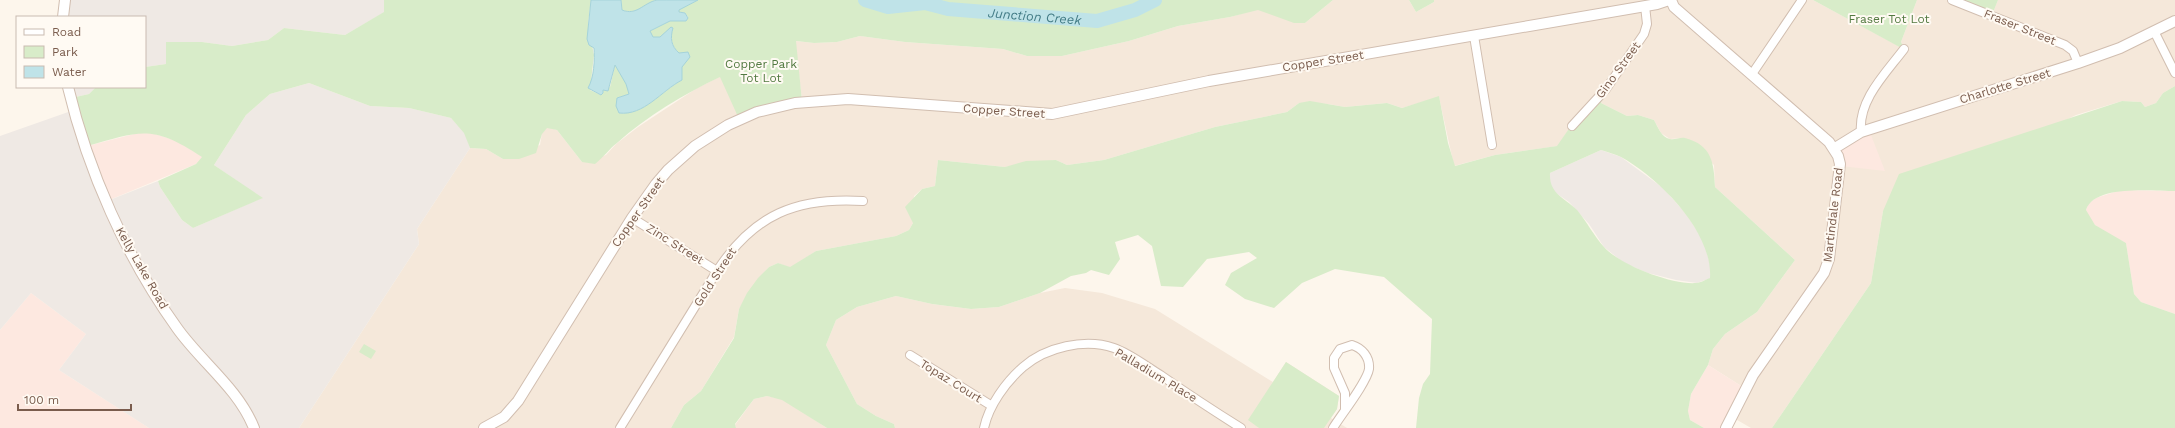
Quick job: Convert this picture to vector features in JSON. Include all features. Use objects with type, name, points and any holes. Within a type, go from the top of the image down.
[{"type":"street","points":[[63,16],[65,0]]},
{"type":"street","points":[[1670,0],[1674,7],[1835,148]]},
{"type":"street","name":"Copper Street","points":[[484,428],[504,417],[518,401],[632,218],[668,170],[695,146],[728,125],[757,112],[775,107],[812,101],[848,99],[1052,114],[1215,80],[1645,6],[1670,0]]},
{"type":"street","points":[[1752,74],[1802,0]]},
{"type":"street","name":"Fraser Street","points":[[1952,0],[2065,45],[2073,51],[2078,63]]},
{"type":"street","name":"Gino Street","points":[[1572,126],[1606,89],[1644,34],[1647,24],[1645,6]]},
{"type":"street","name":"Charlotte Street","points":[[1835,148],[1861,132],[2078,63],[2120,48],[2175,21]]},
{"type":"street","points":[[2154,31],[2175,73]]},
{"type":"street","points":[[1474,36],[1492,145]]},
{"type":"street","points":[[1861,132],[1860,121],[1864,106],[1904,49]]},
{"type":"street","name":"Kelly Lake Road","points":[[68,88],[77,121],[110,211],[134,260],[177,328],[244,407],[254,428]]},
{"type":"street","name":"Martindale Road","points":[[1726,428],[1753,375],[1819,281],[1827,267],[1840,173],[1838,156],[1835,148]]},
{"type":"street","name":"Gold Street","points":[[620,428],[717,271],[743,237],[764,220],[782,211],[812,202],[864,201]]},
{"type":"street","name":"Zinc Street","points":[[632,218],[717,271]]},
{"type":"street","name":"Palladium Place","points":[[984,428],[992,406],[1016,373],[1030,361],[1048,352],[1072,345],[1093,344],[1114,348],[1142,364],[1241,428]]},
{"type":"street","points":[[1333,428],[1345,410],[1369,369],[1368,361],[1363,351],[1352,345],[1340,349],[1334,358],[1334,368],[1345,393],[1345,410]]},
{"type":"street","name":"Topaz Court","points":[[910,355],[992,406]]},
{"type":"shaded area","points":[[65,0],[384,0],[385,12],[345,35],[284,28],[268,40],[232,46],[202,42],[166,42],[166,64],[146,67],[146,16],[64,16]]},
{"type":"shaded area","points":[[1333,0],[1409,0],[1416,12],[1434,2],[1434,0],[1813,0],[1904,49],[1901,42],[1917,0],[1954,0],[1992,15],[1998,0],[2175,0],[2175,86],[2163,93],[2156,103],[2145,107],[2141,102],[2122,101],[2076,115],[1883,211],[1871,283],[1772,428],[1751,428],[1732,417],[1746,389],[1708,365],[1713,349],[1725,334],[1757,312],[1795,260],[1715,187],[1714,165],[1683,138],[1670,139],[1661,133],[1654,120],[1638,115],[1627,116],[1601,103],[1605,90],[1575,120],[1558,146],[1495,155],[1454,166],[1439,97],[1402,108],[1387,103],[1345,107],[1328,104],[1299,103],[1287,112],[1215,127],[1104,160],[1067,165],[1056,160],[1005,167],[938,160],[935,186],[922,189],[914,196],[913,223],[909,230],[896,236],[816,251],[790,268],[778,263],[769,267],[759,278],[739,309],[734,337],[701,391],[684,405],[671,428],[299,428],[419,244],[417,229],[470,148],[486,149],[503,159],[540,145],[542,133],[547,127],[557,130],[582,162],[606,155],[616,144],[638,127],[697,88],[721,76],[802,100],[795,41],[814,43],[837,42],[860,36],[905,42],[1003,49],[1027,56],[1062,56],[1129,41],[1178,26],[1230,17],[1258,9],[1305,23]]},
{"type":"shaded area","points":[[309,83],[370,106],[409,108],[451,118],[465,133],[470,148],[417,229],[419,244],[299,428],[149,428],[59,370],[86,334],[31,293],[0,330],[0,136],[74,110],[107,201],[158,181],[160,187],[182,220],[193,228],[262,198],[214,165],[246,115],[270,94]]},
{"type":"shaded area","points":[[68,88],[95,88],[89,94],[71,98]]},
{"type":"shaded area","points":[[1869,130],[1885,171],[1841,166],[1836,148]]},
{"type":"shaded area","points":[[142,132],[152,133],[177,141],[203,157],[196,164],[107,201],[87,146]]},
{"type":"shaded area","points":[[1601,150],[1621,157],[1663,188],[1687,215],[1704,242],[1711,268],[1711,278],[1697,283],[1676,280],[1648,273],[1624,263],[1604,247],[1589,224],[1569,202],[1553,191],[1550,181],[1550,173]]},
{"type":"shaded area","points":[[2121,190],[2175,191],[2175,314],[2141,302],[2134,294],[2126,243],[2108,234],[2095,225],[2089,218],[2086,210],[2088,204],[2096,198]]},
{"type":"shaded area","points":[[1065,288],[1102,293],[1155,309],[1273,382],[1286,362],[1339,396],[1337,409],[1331,418],[1347,428],[895,428],[894,424],[876,416],[857,404],[826,345],[836,320],[857,307],[896,296],[932,304],[971,309],[999,307],[1040,293]]},
{"type":"shaded area","points":[[31,293],[86,334],[59,370],[149,428],[0,428],[0,330]]},
{"type":"shaded area","points":[[1708,365],[1746,389],[1726,428],[1704,428],[1690,420],[1688,411],[1691,394]]},
{"type":"shaded area","points":[[767,396],[782,399],[827,428],[736,428],[735,425],[754,399]]},
{"type":"green space","name":"Copper Park Tot Lot","points":[[384,0],[591,0],[588,24],[594,55],[590,90],[601,95],[603,90],[610,87],[615,65],[618,67],[624,78],[629,94],[617,98],[619,113],[628,113],[644,107],[682,80],[679,53],[672,43],[672,31],[665,33],[660,37],[653,37],[650,35],[650,31],[670,21],[686,21],[688,17],[685,13],[679,12],[679,9],[698,0],[1333,0],[1305,23],[1294,23],[1258,10],[1230,17],[1178,26],[1129,41],[1062,56],[1027,56],[1003,49],[905,42],[860,36],[837,42],[814,43],[796,41],[802,101],[739,119],[720,77],[680,98],[653,115],[614,145],[595,164],[582,162],[557,130],[547,128],[542,134],[536,153],[519,159],[503,159],[486,149],[470,148],[464,133],[451,118],[409,108],[370,106],[309,83],[270,94],[246,115],[214,165],[263,198],[193,228],[182,220],[160,187],[158,181],[196,164],[202,157],[171,139],[158,135],[134,134],[87,146],[71,98],[89,94],[95,88],[146,88],[146,67],[166,64],[166,42],[202,42],[232,46],[268,40],[284,28],[345,35],[384,12]]},
{"type":"green space","points":[[621,0],[657,0],[636,11],[627,11],[622,10]]},
{"type":"green space","points":[[1409,0],[1434,0],[1434,2],[1416,12]]},
{"type":"green space","name":"Fraser Tot Lot","points":[[1813,0],[1917,0],[1901,42],[1905,50]]},
{"type":"green space","points":[[1954,0],[1998,0],[1992,15]]},
{"type":"green space","points":[[2175,86],[2175,191],[2140,190],[2112,193],[2100,196],[2091,202],[2086,210],[2095,225],[2126,243],[2134,294],[2141,302],[2175,314],[2175,428],[1772,428],[1871,283],[1883,211],[1899,174],[2122,101],[2141,102],[2145,107],[2156,103],[2163,93]]},
{"type":"green space","points":[[1605,89],[1601,103],[1627,116],[1638,115],[1654,120],[1660,131],[1667,138],[1685,138],[1701,145],[1710,156],[1714,170],[1715,187],[1795,260],[1757,312],[1725,334],[1713,349],[1708,365],[1691,394],[1688,411],[1690,420],[1704,428],[1416,428],[1419,398],[1423,384],[1430,374],[1432,319],[1384,277],[1335,269],[1302,283],[1274,308],[1245,299],[1225,285],[1231,273],[1257,258],[1249,252],[1207,259],[1183,287],[1161,286],[1152,246],[1138,235],[1115,242],[1120,259],[1109,275],[1091,270],[1086,273],[1071,276],[1040,293],[999,307],[971,309],[932,304],[896,296],[857,307],[836,320],[826,345],[857,404],[876,416],[894,424],[895,428],[827,428],[782,400],[767,396],[754,399],[735,424],[736,428],[671,428],[684,405],[701,391],[734,338],[739,309],[747,293],[758,278],[769,267],[778,263],[790,267],[816,251],[896,236],[909,230],[913,223],[905,207],[922,189],[935,186],[938,160],[1005,167],[1026,161],[1056,160],[1067,165],[1104,160],[1215,127],[1287,112],[1299,103],[1310,101],[1345,107],[1387,103],[1402,108],[1439,96],[1448,143],[1455,166],[1495,155],[1557,146],[1575,120]],"holes":[[[1601,150],[1621,157],[1636,166],[1667,192],[1681,208],[1703,243],[1709,260],[1710,278],[1696,283],[1686,283],[1674,281],[1634,267],[1612,254],[1604,247],[1577,210],[1555,191],[1550,180],[1550,173]]]},
{"type":"green space","points":[[364,344],[376,351],[371,359],[359,352]]},
{"type":"green space","points":[[1286,362],[1339,396],[1337,409],[1324,428],[1259,428],[1248,420]]},
{"type":"water","points":[[591,0],[621,0],[622,10],[632,11],[657,0],[698,0],[679,10],[679,12],[685,13],[688,18],[686,21],[670,21],[650,31],[653,37],[660,37],[671,27],[673,28],[671,38],[674,48],[679,53],[688,52],[690,57],[682,67],[682,80],[644,107],[628,113],[619,113],[616,106],[617,98],[629,94],[626,84],[615,65],[608,91],[603,90],[601,95],[588,88],[594,68],[594,48],[589,45],[587,39]]},
{"type":"waterway","name":"Junction Creek","points":[[865,0],[888,7],[925,3],[948,9],[1097,21],[1135,10],[1155,0]]},
{"type":"waterway","name":"Junction Creek","points":[[934,4],[937,0]]}]
